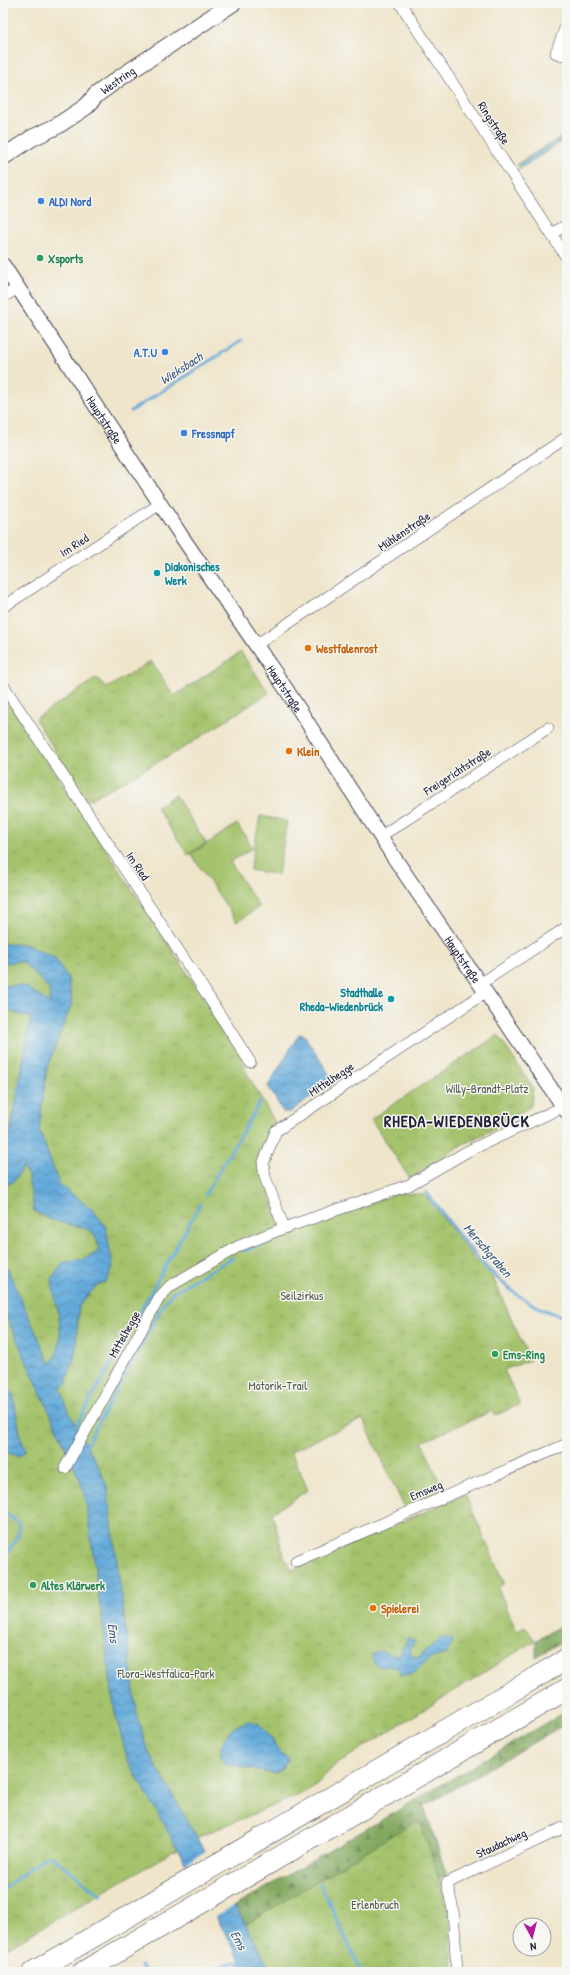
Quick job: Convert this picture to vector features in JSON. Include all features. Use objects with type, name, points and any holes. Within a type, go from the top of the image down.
[{"type":"highway","points":[[33,1972],[567,1660]]},
{"type":"highway","points":[[83,1972],[567,1689]]},
{"type":"main road","name":"Westring","points":[[3,158],[32,138],[57,126],[87,106],[96,96],[121,77],[233,3]]},
{"type":"street","name":"Ringstraße","points":[[400,3],[567,258]]},
{"type":"street","points":[[567,23],[556,52],[567,56]]},
{"type":"street","points":[[551,234],[567,225]]},
{"type":"street","name":"Hauptstraße","points":[[3,265],[47,329],[160,504],[256,645],[381,836],[566,1108]]},
{"type":"street","points":[[3,297],[18,288]]},
{"type":"street","name":"Mühlenstraße","points":[[256,645],[567,438]]},
{"type":"street","name":"Im Ried","points":[[3,607],[160,504]]},
{"type":"street","name":"Im Ried","points":[[3,685],[186,961],[250,1062]]},
{"type":"street","name":"Freigerichtstraße","points":[[381,836],[548,728]]},
{"type":"street","name":"Mittelhegge","points":[[284,1228],[265,1177],[263,1164],[276,1131],[483,988],[567,927]]},
{"type":"street","name":"Mittelhegge","points":[[65,1468],[83,1432],[159,1298],[170,1286],[239,1246],[284,1228],[409,1185],[468,1151],[566,1108]]},
{"type":"street","name":"Emsweg","points":[[296,1561],[567,1444]]},
{"type":"street","name":"Staudachweg","points":[[457,1972],[453,1910],[447,1883],[567,1826]]},
{"type":"green space","points":[[567,133],[567,138],[520,169],[517,164]]},
{"type":"green space","points":[[241,652],[269,693],[183,748],[87,801],[35,719],[97,678],[107,688],[151,661],[174,696]]},
{"type":"green space","name":"Flora-Westfalica-Park","points":[[3,694],[242,1056],[245,1070],[277,1126],[260,1164],[283,1234],[399,1193],[425,1195],[475,1259],[493,1278],[530,1360],[504,1370],[520,1404],[494,1416],[492,1411],[422,1442],[444,1492],[405,1509],[363,1419],[291,1451],[308,1490],[272,1513],[284,1557],[292,1570],[465,1494],[504,1583],[498,1588],[517,1631],[525,1627],[536,1640],[335,1765],[315,1786],[299,1795],[196,1838],[3,1950],[3,1543],[5,1539],[3,1537]]},
{"type":"green space","points":[[175,795],[206,843],[188,855],[156,807]]},
{"type":"green space","points":[[260,816],[287,821],[278,875],[250,870]]},
{"type":"green space","points":[[237,824],[253,848],[230,862],[259,907],[237,922],[191,854]]},
{"type":"green space","name":"Willy-Brandt-Platz","points":[[498,1035],[533,1088],[531,1106],[492,1130],[463,1144],[410,1179],[371,1119]]},
{"type":"green space","points":[[567,1622],[567,1638],[536,1657],[536,1640]]},
{"type":"green space","name":"Erlenbruch","points":[[567,1711],[567,1723],[424,1806],[447,1876],[439,1879],[449,1911],[272,1972],[235,1906]]},
{"type":"green space","name":"Erlenbruch","points":[[414,1822],[421,1824],[449,1911],[453,1972],[261,1972],[245,1925]]},
{"type":"water","name":"Ems","points":[[3,944],[24,944],[54,957],[68,978],[72,1003],[47,1068],[39,1129],[59,1184],[93,1210],[106,1227],[113,1267],[106,1282],[95,1287],[79,1306],[75,1355],[66,1383],[61,1389],[71,1415],[107,1486],[138,1720],[148,1751],[272,1972],[247,1972],[128,1761],[115,1713],[85,1496],[80,1480],[3,1309],[3,1259],[50,1364],[56,1355],[60,1334],[60,1323],[52,1279],[64,1262],[83,1260],[99,1251],[97,1240],[90,1230],[51,1220],[34,1211],[28,1176],[23,1167],[13,1182],[3,1186],[3,1154],[9,1140],[31,1018],[3,1009],[3,986],[12,985],[25,987],[50,1003],[49,989],[22,961],[3,963]]},
{"type":"water","points":[[299,1034],[304,1035],[331,1077],[331,1083],[290,1112],[283,1112],[268,1086]]},
{"type":"water","points":[[3,1382],[13,1394],[21,1439],[26,1450],[20,1456],[3,1452]]},
{"type":"water","points":[[409,1637],[415,1641],[410,1648],[411,1655],[415,1657],[420,1657],[440,1638],[451,1639],[453,1643],[446,1654],[429,1659],[412,1674],[401,1675],[398,1668],[381,1667],[375,1664],[372,1654],[379,1651],[398,1656]]},
{"type":"water","points":[[247,1721],[258,1723],[272,1738],[276,1748],[289,1759],[282,1769],[274,1774],[226,1763],[220,1755],[223,1742],[231,1730]]},
{"type":"pier","points":[[206,1851],[237,1904],[213,1917],[183,1865]]},
{"type":"waterway","name":"Wieksbach","points":[[521,165],[567,136]]},
{"type":"waterway","name":"Wieksbach","points":[[131,411],[241,341]]},
{"type":"waterway","points":[[205,1195],[260,1102]]},
{"type":"waterway","name":"Merschgraben","points":[[426,1192],[470,1249],[504,1284],[523,1299],[544,1310],[567,1317]]},
{"type":"waterway","points":[[74,1430],[200,1204]]},
{"type":"waterway","points":[[243,1251],[270,1241]]},
{"type":"waterway","points":[[84,1449],[166,1300],[173,1292],[232,1258]]},
{"type":"waterway","points":[[3,1512],[19,1523],[18,1536],[3,1560]]},
{"type":"waterway","points":[[3,1889],[45,1857],[51,1856],[101,1895]]},
{"type":"waterway","points":[[320,1883],[361,1972]]},
{"type":"waterway","points":[[208,1972],[235,1962],[244,1964]]},
{"type":"waterway","points":[[141,1966],[145,1972]]},
{"type":"place","name":"ALDI Nord","points":[[41,201]]},
{"type":"place","name":"Xsports","points":[[40,258]]},
{"type":"place","name":"A.T.U","points":[[165,352]]},
{"type":"place","name":"Fressnapf","points":[[184,433]]},
{"type":"place","name":"Diakonisches Werk","points":[[157,573]]},
{"type":"place","name":"Westfalenrost","points":[[308,648]]},
{"type":"place","name":"Klein","points":[[289,751]]},
{"type":"place","name":"Stadthalle Rheda-Wiedenbrück","points":[[391,999]]},
{"type":"place","name":"Ems-Ring","points":[[495,1354]]},
{"type":"place","name":"Altes Klärwerk","points":[[33,1585]]},
{"type":"place","name":"Spielerei","points":[[373,1608]]},
{"type":"district","name":"RHEDA-WIEDENBRÜCK","points":[[457,1121]]},
{"type":"park label","name":"Seilzirkus","points":[[302,1295]]},
{"type":"park label","name":"Motorik-Trail","points":[[278,1385]]}]
